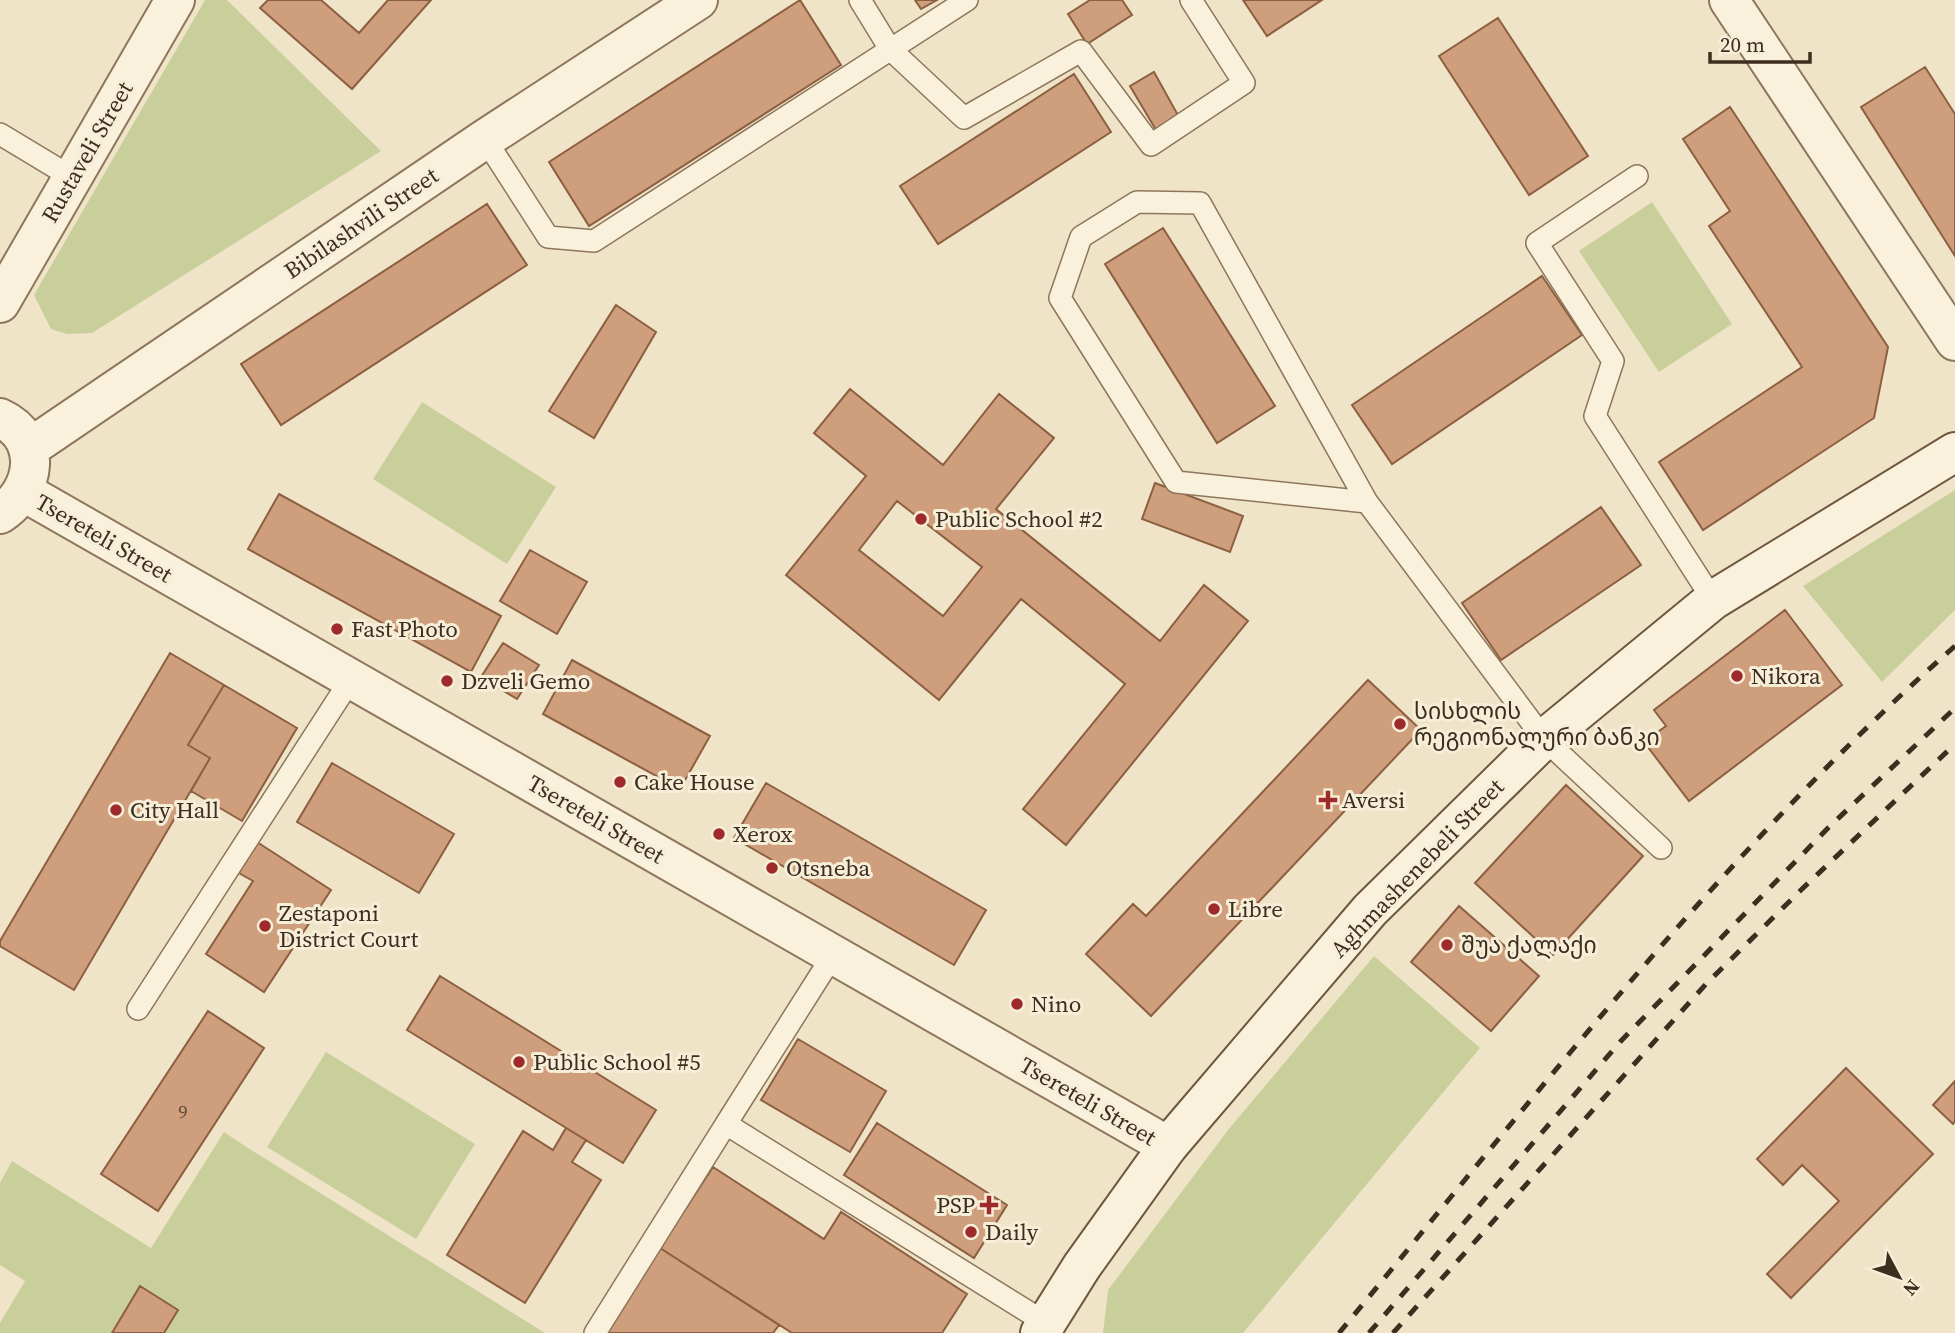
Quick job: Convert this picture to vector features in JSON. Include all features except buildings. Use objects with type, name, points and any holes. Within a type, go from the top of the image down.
[{"type":"street","name":"Rustaveli Street","points":[[0,303],[174,0]]},
{"type":"street","name":"Bibilashvili Street","points":[[28,449],[485,139],[698,0]]},
{"type":"street","points":[[1729,0],[1955,341]]},
{"type":"street","points":[[0,418],[20,434],[28,449],[29,479],[12,503]]},
{"type":"street","name":"Aghmashenebeli Street","points":[[1043,1328],[1082,1266],[1168,1146],[1370,910],[1544,739],[1713,600],[1955,452]]},
{"type":"street","name":"Tsereteli Street","points":[[12,503],[351,680],[1168,1146]]},
{"type":"lane","points":[[860,0],[890,49],[964,118],[1081,51],[1151,145],[1244,83],[1191,0]]},
{"type":"lane","points":[[485,139],[548,237],[594,241],[967,0]]},
{"type":"lane","points":[[0,134],[72,178]]},
{"type":"lane","points":[[1637,176],[1537,243],[1613,361],[1595,416],[1713,600]]},
{"type":"lane","points":[[1367,502],[1176,482],[1060,298],[1081,237],[1137,202],[1200,203],[1367,502],[1544,739],[1661,848]]},
{"type":"lane","points":[[138,1009],[351,680]]},
{"type":"lane","points":[[594,1333],[833,955]]},
{"type":"lane","points":[[726,1124],[1043,1328]]},
{"type":"green space","points":[[205,0],[227,0],[381,151],[92,333],[67,334],[51,329],[34,295]]},
{"type":"green space","points":[[1652,202],[1732,324],[1659,372],[1579,251]]},
{"type":"green space","points":[[422,402],[556,487],[507,564],[373,479]]},
{"type":"green space","points":[[1955,490],[1955,610],[1882,682],[1803,586]]},
{"type":"green space","points":[[1374,956],[1480,1048],[1243,1333],[1103,1333],[1108,1290],[1228,1130]]},
{"type":"green space","points":[[326,1052],[475,1144],[416,1239],[267,1147]]},
{"type":"green space","points":[[224,1132],[545,1333],[0,1333],[0,1323],[25,1281],[0,1265],[0,1183],[12,1161],[151,1248]]},
{"type":"railway","points":[[1339,1333],[1559,1066],[1710,891],[1870,724],[1955,646]]},
{"type":"railway","points":[[1369,1333],[1620,1042],[1828,828],[1955,708]]},
{"type":"railway","points":[[1393,1333],[1706,984],[1955,744]]},
{"type":"place","name":"Public School #2","points":[[921,519]]},
{"type":"place","name":"Fast Photo","points":[[337,629]]},
{"type":"place","name":"Nikora","points":[[1737,676]]},
{"type":"place","name":"Dzveli Gemo","points":[[447,681]]},
{"type":"place","name":"სისხლის რეგიონალური ბანკი","points":[[1400,724]]},
{"type":"place","name":"Cake House","points":[[620,782]]},
{"type":"place","name":"Aversi","points":[[1328,800]]},
{"type":"place","name":"City Hall","points":[[116,810]]},
{"type":"place","name":"Xerox","points":[[719,834]]},
{"type":"place","name":"Otsneba","points":[[772,868]]},
{"type":"place","name":"Libre","points":[[1214,909]]},
{"type":"place","name":"Zestaponi District Court","points":[[265,926]]},
{"type":"place","name":"შუა ქალაქი","points":[[1447,945]]},
{"type":"place","name":"Nino","points":[[1017,1004]]},
{"type":"place","name":"Public School #5","points":[[519,1062]]},
{"type":"place","name":"PSP","points":[[989,1205]]},
{"type":"place","name":"Daily","points":[[971,1232]]}]
